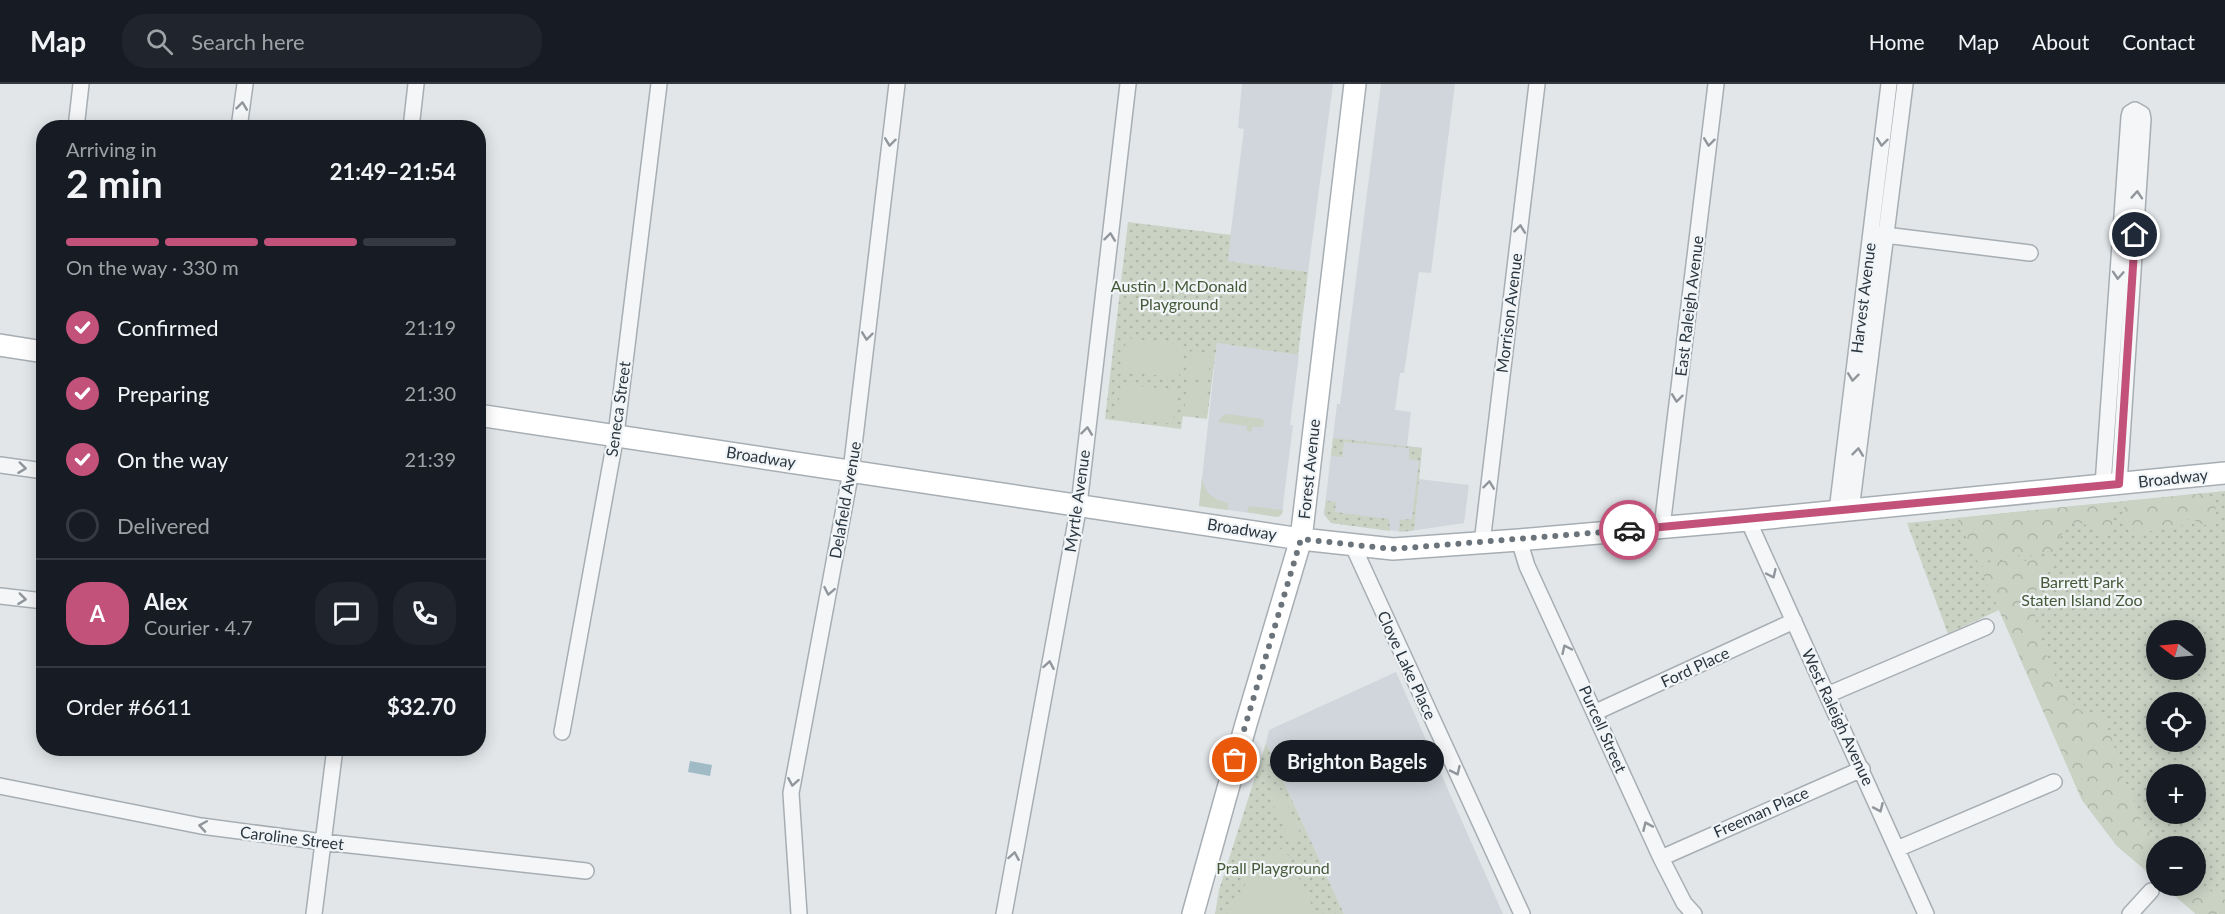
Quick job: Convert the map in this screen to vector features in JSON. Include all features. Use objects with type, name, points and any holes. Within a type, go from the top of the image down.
[{"type":"street","points":[[77,120],[81,84]]},
{"type":"street","points":[[240,120],[245,84]]},
{"type":"street","points":[[412,120],[416,84]]},
{"type":"street","name":"Seneca Street","points":[[562,732],[616,435],[659,84]]},
{"type":"street","name":"Delafield Avenue","points":[[800,914],[792,793],[851,471],[897,84]]},
{"type":"street","name":"Myrtle Avenue","points":[[1004,914],[1079,505],[1128,84]]},
{"type":"street","name":"Forest Avenue","points":[[1193,914],[1243,733],[1301,539],[1355,84]]},
{"type":"street","name":"Morrison Avenue","points":[[1482,543],[1538,84]]},
{"type":"street","name":"East Raleigh Avenue","points":[[1662,527],[1716,84]]},
{"type":"street","name":"Harvest Avenue","points":[[1879,234],[1889,84]]},
{"type":"street","name":"Harvest Avenue","points":[[1844,511],[1879,234],[1905,84]]},
{"type":"street","points":[[2135,110],[2142,114],[2143,119],[2111,485],[2129,117],[2130,113],[2135,110]]},
{"type":"street","points":[[1879,234],[2030,253]]},
{"type":"street","points":[[0,345],[36,351]]},
{"type":"street","name":"Broadway","points":[[486,415],[1301,539],[1392,549],[1748,520],[2225,473]]},
{"type":"street","points":[[0,465],[36,470]]},
{"type":"street","name":"West Raleigh Avenue","points":[[1748,520],[1926,914]]},
{"type":"street","name":"Purcell Street","points":[[1519,540],[1527,566],[1596,712],[1661,858],[1684,903],[1694,914]]},
{"type":"street","name":"Clove Lake Place","points":[[1353,546],[1521,914]]},
{"type":"street","points":[[0,596],[36,601]]},
{"type":"street","name":"Ford Place","points":[[1596,712],[1794,621]]},
{"type":"street","points":[[1827,695],[1986,627]]},
{"type":"street","points":[[314,914],[333,756]]},
{"type":"street","name":"Freeman Place","points":[[1661,858],[1862,769]]},
{"type":"street","points":[[1897,849],[2054,782]]},
{"type":"street","name":"Caroline Street","points":[[0,786],[201,826],[586,871]]},
{"type":"street","points":[[2130,914],[2146,896]]},
{"type":"shaded area","points":[[1242,84],[1333,84],[1308,272],[1227,261],[1244,129],[1238,128]]},
{"type":"shaded area","points":[[1381,84],[1455,84],[1431,273],[1419,272],[1404,373],[1400,373],[1395,410],[1411,412],[1407,446],[1422,448],[1419,479],[1469,485],[1464,523],[1404,532],[1331,523],[1324,514]]},
{"type":"shaded area","points":[[1217,343],[1299,355],[1290,425],[1293,425],[1282,514],[1279,517],[1199,506]]},
{"type":"shaded area","points":[[1396,672],[1503,914],[1344,914],[1266,743],[1269,730]]},
{"type":"green space","name":"Austin J. McDonald Playground","points":[[1128,222],[1231,235],[1228,261],[1308,272],[1298,355],[1217,343],[1207,419],[1183,416],[1181,429],[1105,419]]},
{"type":"green space","points":[[1126,338],[1183,345],[1179,378],[1122,371]]},
{"type":"green space","points":[[1191,351],[1211,353],[1208,381],[1188,379]]},
{"type":"green space","points":[[1188,383],[1208,386],[1204,414],[1184,412]]},
{"type":"green space","points":[[1121,384],[1177,390],[1173,424],[1117,417]]},
{"type":"green space","points":[[1228,414],[1262,419],[1263,427],[1252,427],[1251,432],[1247,431],[1247,426],[1218,422],[1222,416]]},
{"type":"green space","points":[[1333,438],[1422,448],[1414,530],[1399,532],[1400,520],[1412,519],[1419,461],[1409,459],[1409,448],[1344,442],[1342,457],[1331,456]]},
{"type":"green space","points":[[1202,478],[1203,484],[1214,498],[1228,503],[1228,510],[1199,506]]},
{"type":"green space","name":"Barrett Park Staten Island Zoo","points":[[2225,491],[2225,914],[2196,914],[2175,896],[2206,896],[2206,836],[2146,836],[2146,871],[2117,846],[2082,800],[1999,610],[1948,634],[1907,523]]},
{"type":"green space","points":[[2207,493],[2208,501],[2215,500],[2217,524],[2204,525],[2189,518],[2179,528],[2135,533],[2129,531],[2124,525],[2124,501]]},
{"type":"green space","points":[[1326,501],[1336,502],[1335,512],[1389,519],[1390,531],[1331,523],[1324,514]]},
{"type":"green space","points":[[2113,502],[2112,529],[2104,538],[2087,525],[2077,523],[2066,526],[2052,553],[2013,555],[1978,563],[1957,518]]},
{"type":"green space","points":[[1249,506],[1283,510],[1282,514],[1277,517],[1247,512]]},
{"type":"green space","points":[[2052,557],[2034,600],[2037,627],[2056,678],[2065,693],[2083,712],[2102,715],[2119,761],[2116,762],[2118,767],[2121,766],[2123,775],[2121,777],[2140,815],[2139,819],[2152,836],[2146,836],[2146,871],[2117,846],[2082,800],[1980,567],[2015,558],[2026,561]]},
{"type":"green space","name":"Prall Playground","points":[[1266,743],[1344,914],[1215,914],[1219,890]]},
{"type":"green space","points":[[1279,787],[1301,835],[1290,840],[1267,792]]},
{"type":"green space","points":[[1284,847],[1316,914],[1230,914],[1251,876],[1266,860]]},
{"type":"green space","points":[[2206,888],[2225,900],[2225,914],[2196,914],[2175,896],[2206,896]]},
{"type":"water","points":[[690,761],[712,765],[710,776],[688,772]]},
{"type":"way so far","points":[[1235,760],[1301,539],[1392,549],[1629,530]]},
{"type":"place","name":"Brighton Bagels","points":[[1235,760]]},
{"type":"route","points":[[1629,530],[2119,484],[2135,235]]}]
